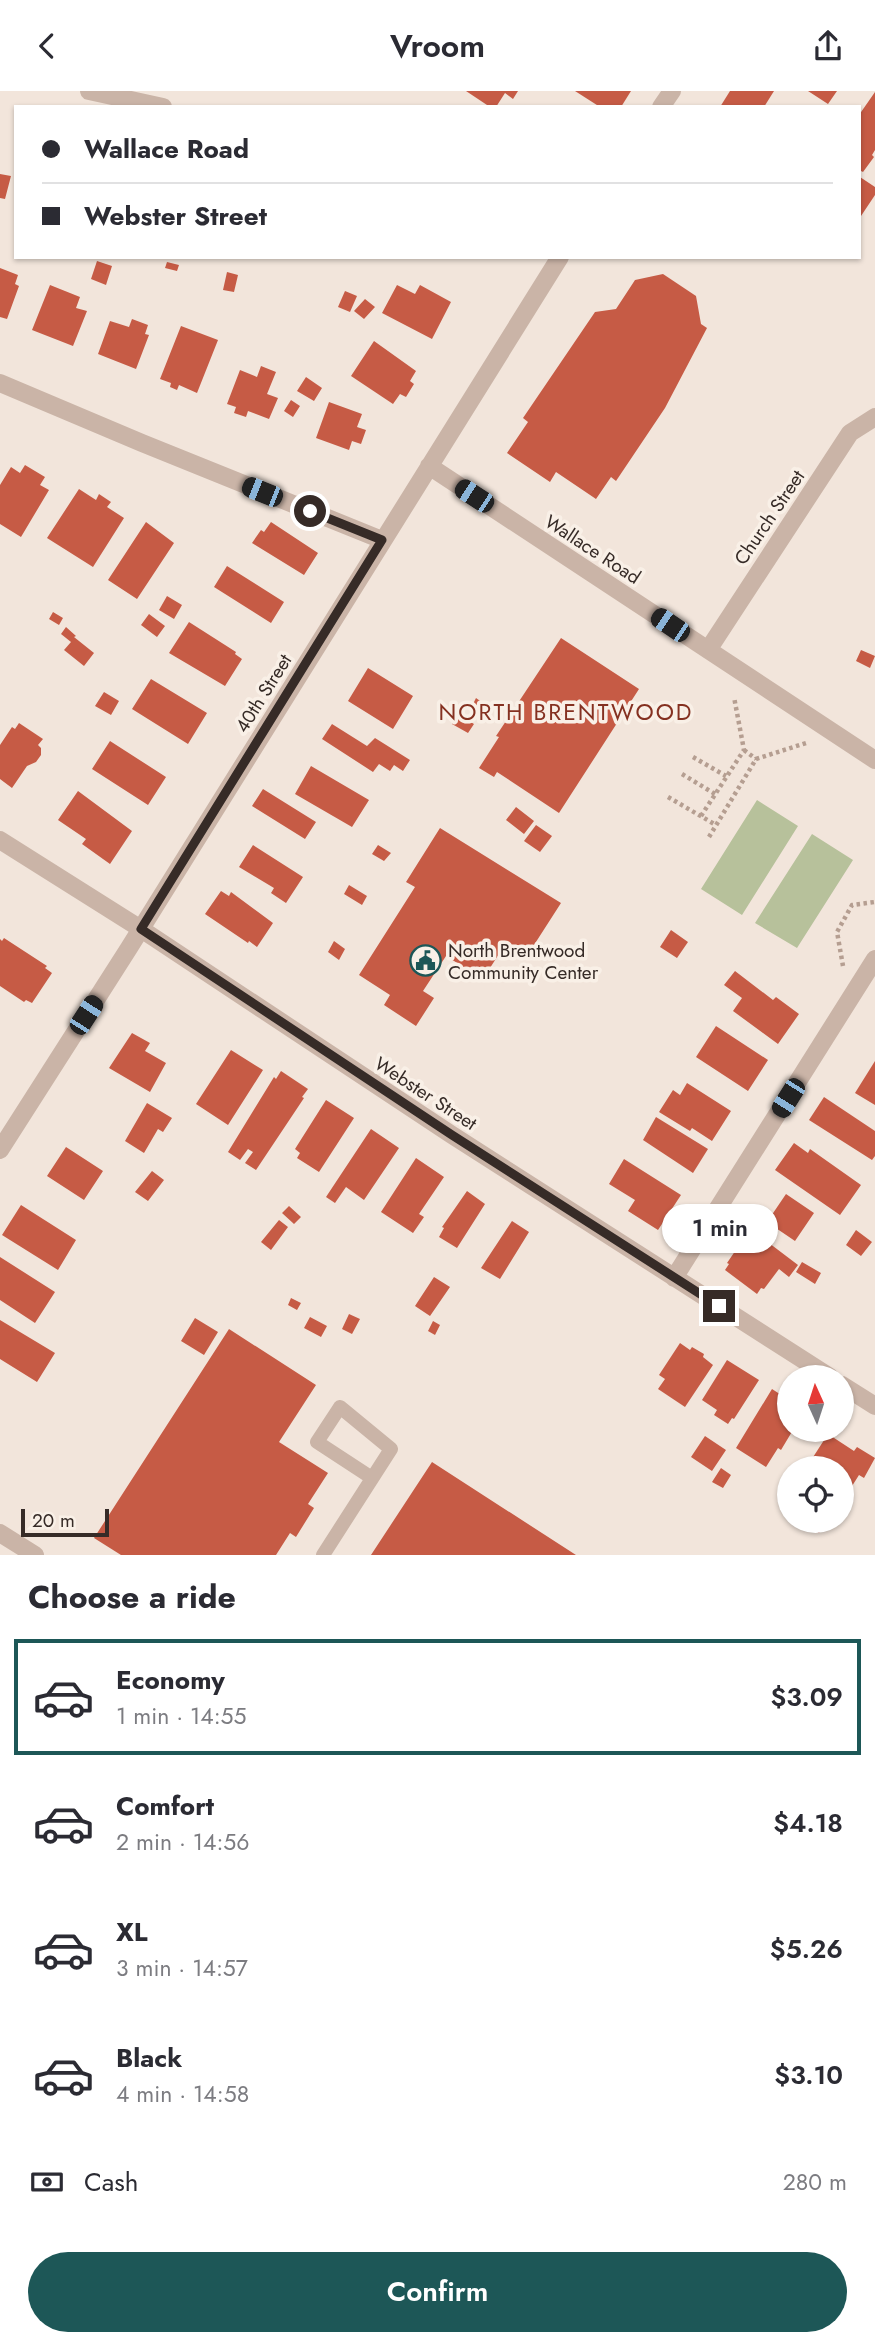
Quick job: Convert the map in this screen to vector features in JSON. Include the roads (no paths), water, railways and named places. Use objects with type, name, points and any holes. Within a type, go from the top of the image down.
[{"type":"street","points":[[89,91],[154,105]]},
{"type":"street","name":"40th Street","points":[[0,1150],[559,259]]},
{"type":"street","points":[[0,383],[382,540]]},
{"type":"street","name":"Church Street","points":[[708,650],[850,433],[875,417]]},
{"type":"street","name":"Wallace Road","points":[[429,466],[875,760]]},
{"type":"street","name":"Webster Street","points":[[0,840],[811,1365]]},
{"type":"street","points":[[674,1277],[875,959]]},
{"type":"street","points":[[854,1393],[875,1406]]},
{"type":"street","points":[[0,1533],[35,1555]]},
{"type":"lane","points":[[323,1555],[391,1449],[340,1407],[317,1442],[372,1478]]},
{"type":"place","name":"North Brentwood Community Center","points":[[425,961]]},
{"type":"district","name":"NORTH BRENTWOOD","points":[[566,712]]}]
